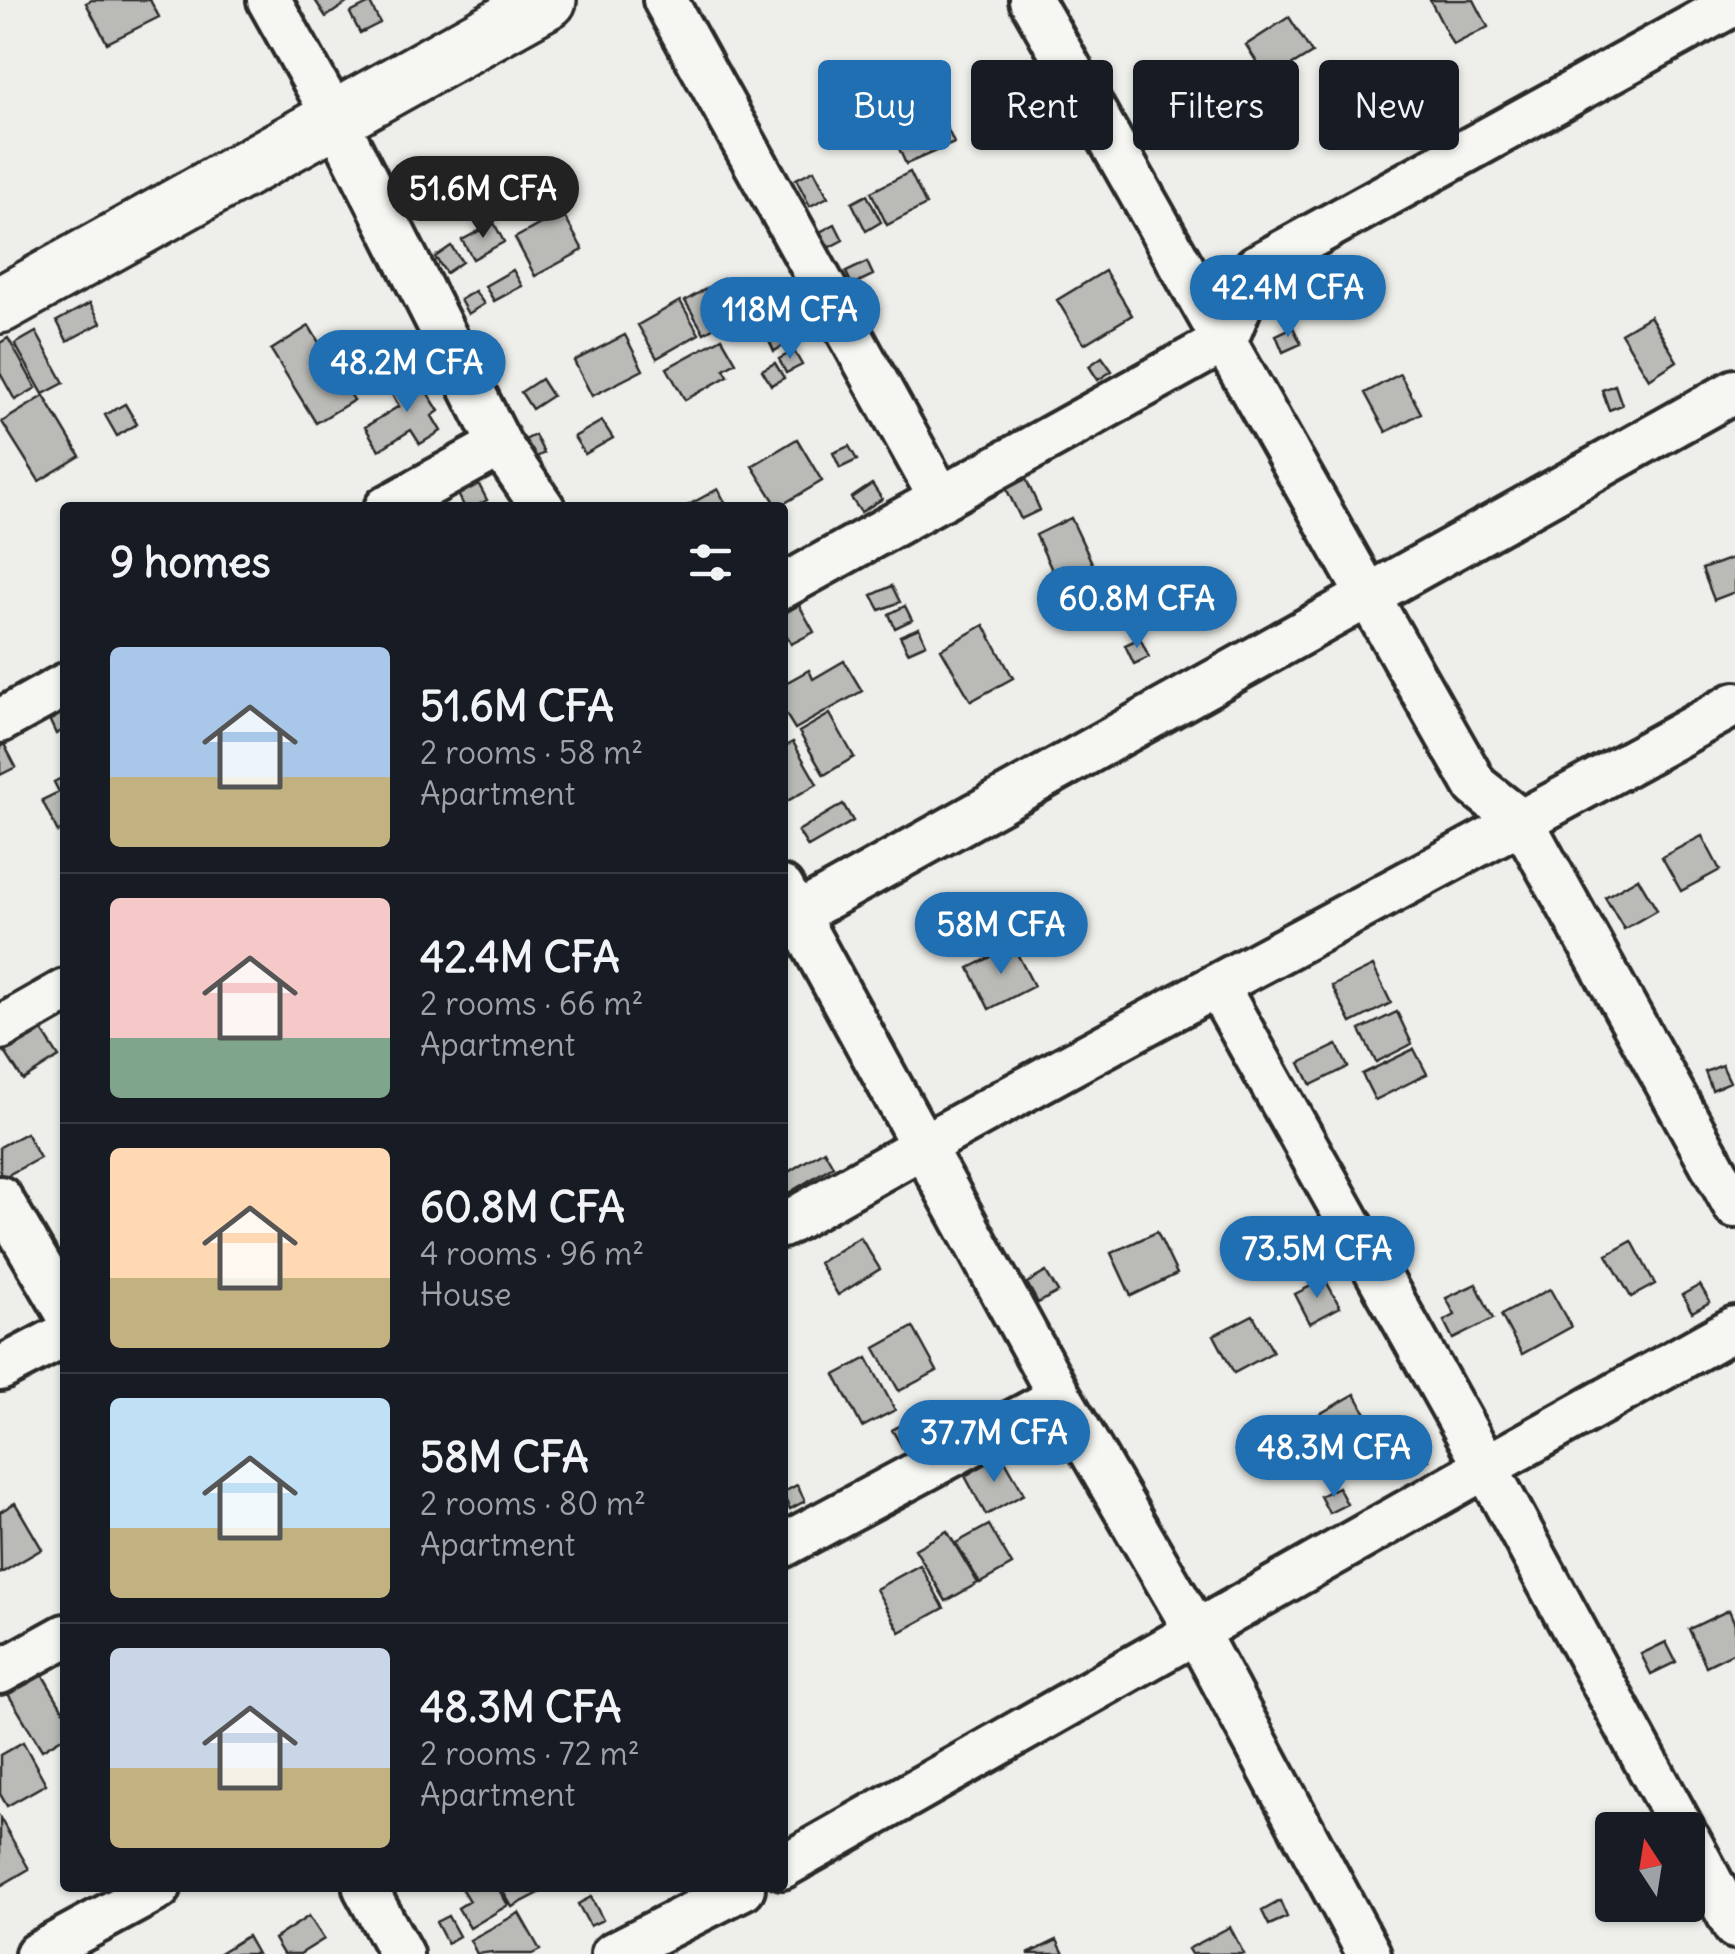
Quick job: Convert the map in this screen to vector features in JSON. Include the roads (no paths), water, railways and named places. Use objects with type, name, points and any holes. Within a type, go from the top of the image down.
[{"type":"street","points":[[269,0],[335,118],[500,445],[539,502]]},
{"type":"street","points":[[0,306],[548,0]]},
{"type":"street","points":[[666,0],[941,499]]},
{"type":"street","points":[[1031,0],[1476,786],[1522,822],[1735,1206]]},
{"type":"street","points":[[788,583],[1226,340],[1256,267],[1735,3]]},
{"type":"street","points":[[1369,1954],[1197,1633],[1060,1397],[788,908],[1370,595],[1735,391]]},
{"type":"street","points":[[397,502],[500,445]]},
{"type":"street","points":[[0,721],[60,688]]},
{"type":"street","points":[[788,1223],[923,1145],[1735,704]]},
{"type":"street","points":[[1217,986],[1486,1467],[1672,1812]]},
{"type":"street","points":[[0,1028],[60,994]]},
{"type":"street","points":[[0,1198],[60,1300]]},
{"type":"street","points":[[788,1864],[1735,1328]]},
{"type":"street","points":[[0,1369],[60,1337]]},
{"type":"street","points":[[788,1543],[1060,1397]]},
{"type":"street","points":[[0,1672],[60,1639]]},
{"type":"street","points":[[1705,1870],[1735,1926]]},
{"type":"street","points":[[37,1954],[152,1892]]},
{"type":"street","points":[[367,1892],[401,1954]]},
{"type":"street","points":[[613,1954],[734,1892]]}]
